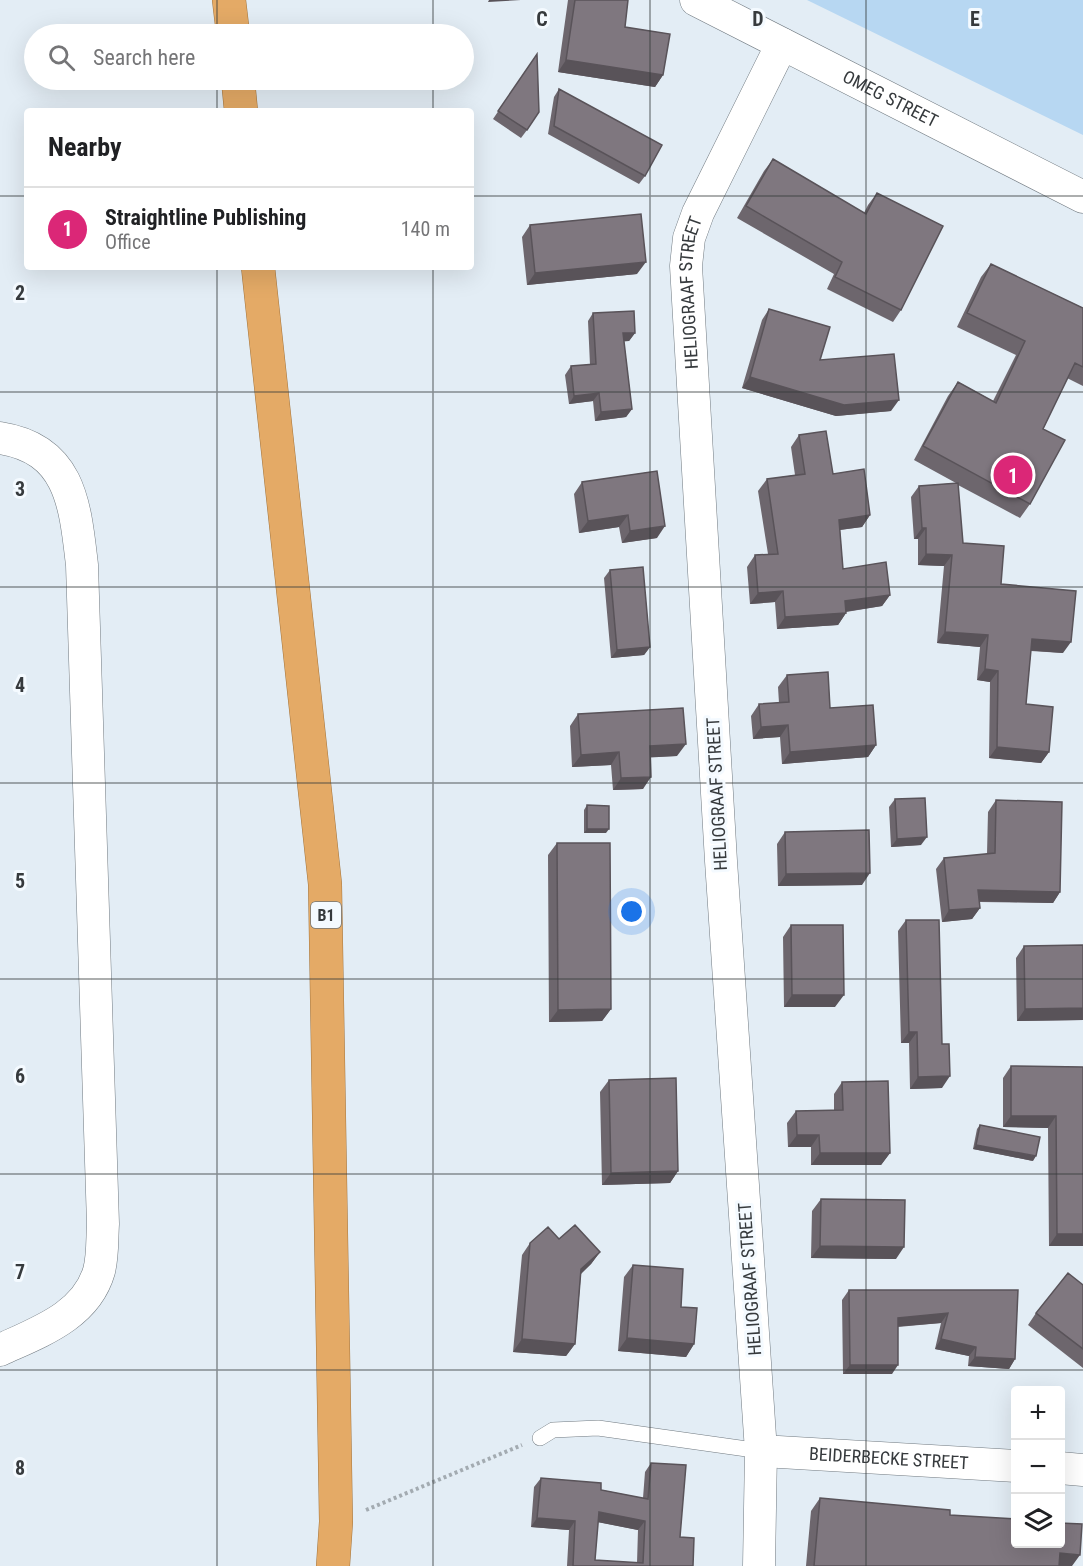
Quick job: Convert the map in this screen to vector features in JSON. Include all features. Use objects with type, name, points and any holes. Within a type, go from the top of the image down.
[{"type":"highway","points":[[229,0],[232,24]]},
{"type":"highway","points":[[239,90],[241,108]]},
{"type":"highway","name":"B1","points":[[258,270],[325,884],[336,1522],[333,1566]]},
{"type":"street","name":"OMEG STREET","points":[[696,0],[1083,197]]},
{"type":"street","name":"HELIOGRAAF STREET","points":[[759,1566],[761,1451],[721,861],[686,266],[689,238],[698,213],[782,44]]},
{"type":"street","points":[[0,438],[21,441],[53,461],[76,508],[82,565],[104,1224],[99,1270],[85,1301],[49,1328],[0,1350]]},
{"type":"street","name":"BEIDERBECKE STREET","points":[[761,1451],[1011,1466]]},
{"type":"street","points":[[1065,1468],[1083,1470]]},
{"type":"lane","points":[[540,1438],[553,1430],[598,1428],[761,1451]]},
{"type":"path","points":[[336,1522],[540,1438]]},
{"type":"shaded area","points":[[807,0],[1083,0],[1083,135]]},
{"type":"building","points":[[575,0],[628,0],[625,27],[670,34],[663,75],[566,60]]},
{"type":"building","points":[[537,54],[539,112],[527,130],[498,111]]},
{"type":"building","points":[[559,89],[662,145],[645,176],[554,126]]},
{"type":"building","points":[[773,159],[866,214],[877,193],[943,226],[901,310],[835,277],[842,262],[746,206]]},
{"type":"building","points":[[641,214],[646,262],[535,273],[530,225]]},
{"type":"building","points":[[991,264],[1083,308],[1083,367],[1075,363],[1043,429],[1065,440],[1030,504],[923,446],[958,382],[996,403],[1025,341],[967,313]]},
{"type":"building","points":[[769,309],[830,327],[820,360],[894,354],[899,400],[844,405],[750,377]]},
{"type":"building","points":[[634,311],[635,333],[623,333],[632,409],[601,412],[599,393],[574,396],[571,366],[596,364],[593,313]]},
{"type":"building","points":[[826,431],[833,474],[864,469],[870,515],[839,520],[843,569],[886,562],[890,595],[845,601],[846,613],[785,617],[783,591],[758,593],[755,555],[778,554],[767,479],[805,474],[799,435]]},
{"type":"building","points":[[657,471],[665,526],[630,531],[628,515],[588,521],[582,482]]},
{"type":"building","points":[[958,483],[963,543],[1004,546],[1001,584],[1076,591],[1071,642],[1032,639],[1026,704],[1053,707],[1049,752],[997,747],[998,671],[985,669],[988,635],[945,632],[952,555],[926,554],[926,528],[922,528],[919,486]]},
{"type":"building","points":[[643,567],[650,647],[617,650],[610,570]]},
{"type":"building","points":[[828,672],[830,708],[873,705],[876,745],[790,752],[788,725],[761,727],[759,704],[789,702],[787,675]]},
{"type":"building","points":[[683,708],[686,744],[650,746],[651,777],[621,778],[619,752],[581,755],[578,714]]},
{"type":"building","points":[[925,798],[927,837],[897,839],[895,799]]},
{"type":"building","points":[[996,800],[1062,802],[1060,892],[978,890],[980,908],[949,910],[944,858],[995,853]]},
{"type":"building","points":[[587,805],[609,806],[609,829],[587,829]]},
{"type":"building","points":[[869,830],[870,873],[786,874],[785,832]]},
{"type":"building","points":[[557,843],[610,843],[611,1009],[558,1010]]},
{"type":"building","points":[[906,920],[939,920],[942,1044],[949,1044],[950,1076],[918,1077],[917,1032],[909,1032]]},
{"type":"building","points":[[791,925],[843,925],[844,995],[792,995]]},
{"type":"building","points":[[1083,945],[1083,1008],[1025,1009],[1024,946]]},
{"type":"building","points":[[1011,1066],[1083,1067],[1083,1234],[1057,1234],[1056,1116],[1011,1116]]},
{"type":"building","points":[[676,1078],[678,1171],[611,1173],[609,1080]]},
{"type":"building","points":[[888,1081],[890,1153],[820,1153],[819,1135],[797,1135],[796,1111],[843,1110],[842,1082]]},
{"type":"building","points":[[980,1125],[1040,1137],[1036,1156],[976,1145]]},
{"type":"building","points":[[821,1199],[905,1200],[904,1247],[820,1246]]},
{"type":"building","points":[[575,1225],[600,1252],[581,1269],[575,1344],[522,1339],[530,1243],[548,1227],[559,1239]]},
{"type":"building","points":[[633,1265],[683,1269],[681,1307],[697,1308],[694,1344],[627,1338]]},
{"type":"building","points":[[1068,1273],[1083,1285],[1083,1349],[1036,1313]]},
{"type":"building","points":[[849,1290],[1018,1290],[1015,1359],[975,1357],[976,1347],[941,1339],[948,1313],[898,1318],[898,1365],[850,1365]]},
{"type":"building","points":[[651,1463],[686,1465],[680,1537],[694,1538],[693,1566],[573,1566],[575,1521],[537,1518],[541,1478],[601,1483],[601,1490],[648,1499]],"holes":[[[599,1512],[645,1521],[643,1563],[595,1560]]]},
{"type":"building","points":[[820,1498],[950,1510],[950,1515],[1011,1519],[1011,1548],[1065,1548],[1065,1523],[1082,1524],[1080,1555],[1060,1553],[1059,1566],[814,1566]]},
{"type":"place","name":"Straightline Publishing","points":[[1013,475]]}]
